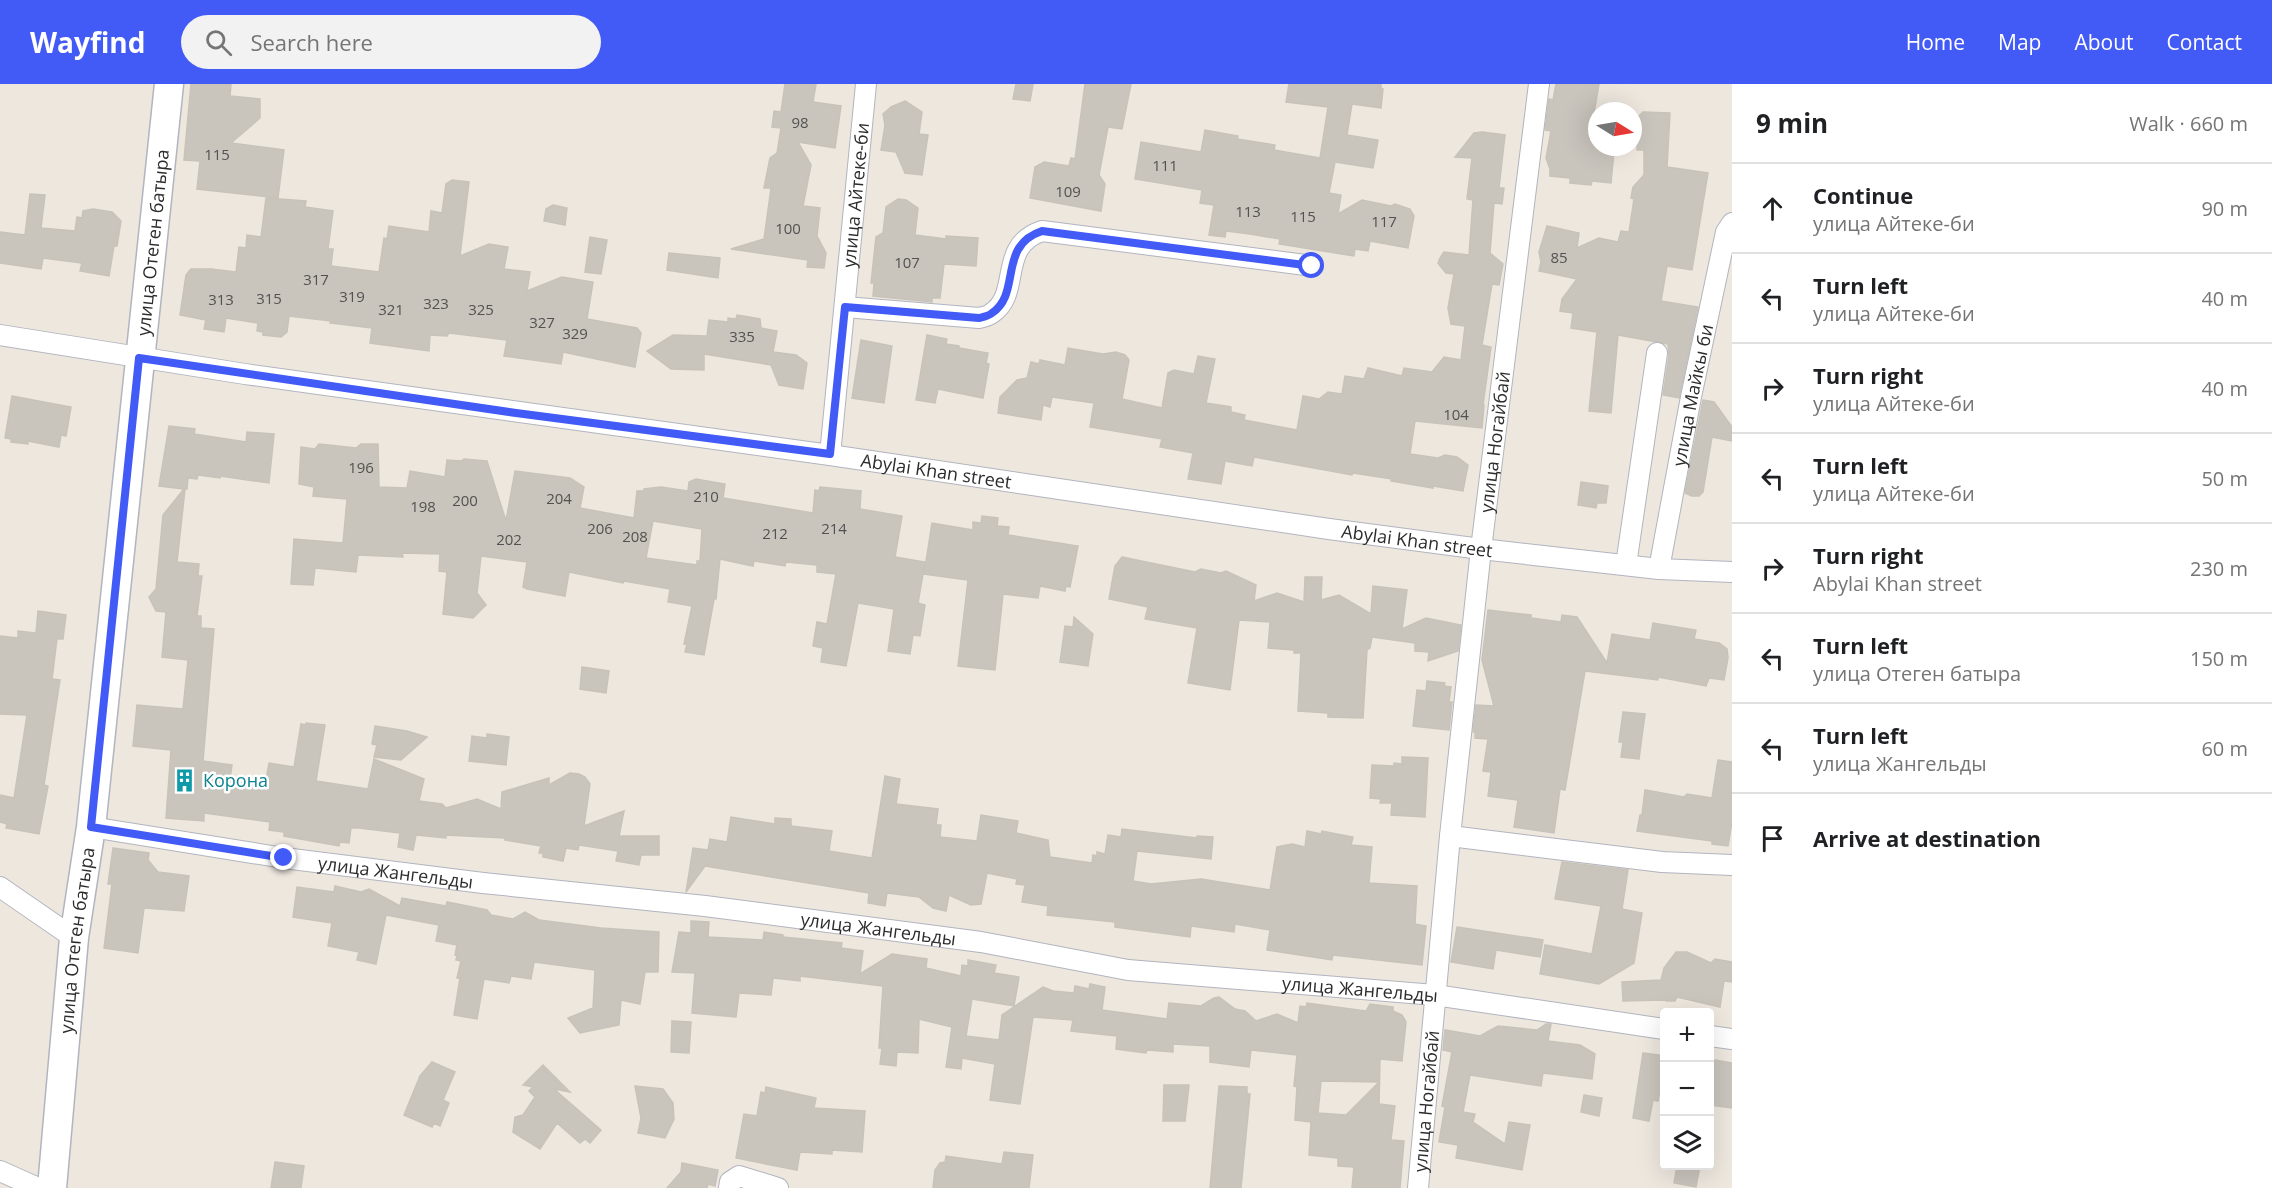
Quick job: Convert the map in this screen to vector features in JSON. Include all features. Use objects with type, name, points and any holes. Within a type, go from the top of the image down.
[{"type":"main road","name":"улица Отеген батыра","points":[[52,1188],[74,938],[91,827],[169,84]]},
{"type":"street","name":"улица Айтеке-би","points":[[830,454],[866,84]]},
{"type":"street","name":"улица Ногайбай","points":[[1418,1188],[1450,836],[1481,549],[1539,84]]},
{"type":"street","name":"улица Майкы би","points":[[1659,569],[1691,397],[1726,232],[1732,223]]},
{"type":"street","points":[[845,307],[979,318],[986,316],[993,313],[1003,301],[1018,248],[1030,235],[1042,231],[1312,266]]},
{"type":"street","name":"Abylai Khan street","points":[[0,335],[139,358],[504,411],[830,454],[1282,523],[1659,569],[1732,572]]},
{"type":"street","points":[[1626,565],[1657,353]]},
{"type":"street","name":"улица Жангельды","points":[[91,827],[284,858],[483,883],[705,906],[981,942],[1128,970],[1435,995],[1660,1028]]},
{"type":"street","points":[[1450,836],[1662,862],[1732,865]]},
{"type":"street","points":[[0,887],[74,938]]},
{"type":"street","points":[[1714,1037],[1732,1039]]},
{"type":"street","points":[[0,1171],[38,1188]]},
{"type":"street","points":[[729,1188],[730,1182],[739,1176],[778,1188]]},
{"type":"building","points":[[191,84],[231,84],[230,96],[260,99],[260,118],[231,143],[284,150],[278,198],[197,189],[200,161],[184,160]]},
{"type":"building","points":[[785,84],[816,84],[813,102],[841,106],[835,148],[798,142],[811,165],[803,206],[820,208],[817,236],[826,253],[824,268],[807,267],[808,260],[731,249],[764,239],[771,188],[764,188],[770,158],[777,153],[781,128],[772,127],[774,111],[781,112]]},
{"type":"building","points":[[1016,84],[1033,84],[1030,101],[1013,99]]},
{"type":"building","points":[[1085,84],[1131,84],[1122,129],[1108,127],[1099,175],[1105,184],[1101,211],[1030,198],[1035,167],[1044,162],[1069,166],[1071,158],[1075,159]]},
{"type":"building","points":[[1289,84],[1381,84],[1381,89],[1383,89],[1381,108],[1352,104],[1347,135],[1378,140],[1373,168],[1335,162],[1329,193],[1341,195],[1338,214],[1362,200],[1391,206],[1395,204],[1410,209],[1414,216],[1408,248],[1370,241],[1368,251],[1355,249],[1354,256],[1279,244],[1280,239],[1250,234],[1226,231],[1225,237],[1209,235],[1214,205],[1200,203],[1202,190],[1135,179],[1141,142],[1201,152],[1205,130],[1238,136],[1237,139],[1275,145],[1274,150],[1320,158],[1328,107],[1286,102]]},
{"type":"building","points":[[1556,84],[1599,84],[1596,102],[1588,102],[1588,156],[1614,156],[1611,183],[1592,181],[1591,185],[1570,183],[1570,178],[1550,176],[1546,158],[1551,131],[1545,130],[1549,99],[1553,100]]},
{"type":"building","points":[[905,101],[922,112],[919,134],[928,135],[922,175],[905,173],[896,152],[881,150],[885,125],[883,114],[891,107]]},
{"type":"building","points":[[1642,113],[1670,113],[1667,167],[1708,173],[1692,270],[1667,266],[1661,301],[1698,307],[1679,398],[1663,395],[1669,355],[1668,344],[1618,335],[1611,413],[1589,411],[1597,332],[1571,328],[1573,313],[1560,311],[1562,299],[1577,279],[1539,271],[1541,262],[1539,252],[1547,226],[1579,233],[1577,248],[1599,238],[1618,242],[1621,231],[1629,232],[1634,199],[1631,198],[1633,187],[1644,175]]},
{"type":"building","points":[[1474,133],[1505,135],[1499,188],[1504,188],[1502,204],[1494,203],[1490,253],[1503,264],[1499,285],[1492,284],[1482,345],[1491,347],[1482,428],[1415,421],[1410,454],[1438,458],[1445,455],[1457,457],[1468,465],[1463,491],[1433,486],[1433,488],[1353,473],[1352,475],[1254,457],[1252,466],[1225,461],[1221,484],[1188,479],[1193,453],[1160,447],[1162,439],[1090,427],[1094,403],[1052,397],[1050,407],[1043,405],[1041,420],[998,413],[1000,397],[1017,380],[1027,378],[1031,362],[1039,364],[1040,360],[1065,365],[1068,348],[1103,354],[1116,352],[1125,355],[1129,360],[1122,399],[1162,408],[1168,373],[1174,370],[1194,374],[1198,356],[1215,359],[1206,403],[1231,407],[1231,412],[1245,415],[1244,420],[1297,430],[1303,396],[1319,399],[1328,392],[1342,394],[1345,376],[1364,379],[1368,368],[1402,376],[1404,368],[1432,372],[1444,357],[1461,360],[1465,326],[1451,324],[1448,308],[1454,274],[1446,273],[1438,263],[1444,252],[1469,255],[1473,200],[1467,199],[1472,158],[1455,157]]},
{"type":"building","points":[[452,180],[469,182],[460,256],[489,244],[508,247],[504,269],[530,272],[527,291],[562,277],[593,282],[587,319],[637,328],[641,333],[635,367],[563,352],[561,364],[504,356],[507,340],[449,333],[447,336],[430,335],[429,351],[370,343],[372,328],[330,323],[331,321],[289,316],[287,332],[281,337],[263,335],[263,332],[257,331],[258,323],[226,318],[224,332],[204,329],[206,320],[180,315],[186,275],[191,269],[236,272],[239,247],[246,248],[247,235],[261,237],[266,198],[306,201],[305,207],[333,211],[328,249],[333,249],[331,266],[379,272],[384,238],[387,239],[389,226],[429,232],[431,211],[442,213],[446,184]]},
{"type":"building","points":[[30,194],[45,195],[41,228],[75,231],[77,217],[82,218],[83,211],[93,209],[112,212],[121,221],[109,276],[80,271],[82,263],[43,258],[41,269],[0,263],[0,232],[25,235]]},
{"type":"building","points":[[898,199],[906,200],[918,208],[915,235],[946,239],[946,236],[978,238],[976,266],[944,264],[940,298],[932,298],[932,302],[873,296],[874,283],[871,283],[876,237],[883,233],[886,207]]},
{"type":"building","points":[[553,205],[567,208],[565,225],[544,221],[546,209]]},
{"type":"building","points":[[590,237],[607,240],[601,274],[585,272]]},
{"type":"building","points":[[669,253],[720,258],[718,278],[667,270]]},
{"type":"building","points":[[737,315],[760,319],[761,328],[777,331],[773,352],[796,355],[807,363],[803,389],[779,385],[771,365],[704,354],[704,370],[671,369],[647,351],[673,335],[707,336],[709,320],[728,322],[728,318],[736,319]]},
{"type":"building","points":[[927,335],[947,339],[946,344],[959,346],[959,348],[988,353],[986,363],[989,364],[983,398],[938,389],[935,403],[916,400]]},
{"type":"building","points":[[861,340],[892,346],[884,403],[852,398]]},
{"type":"building","points":[[12,396],[71,407],[66,436],[61,435],[59,447],[28,441],[28,444],[11,442],[11,439],[5,438]]},
{"type":"building","points":[[1703,400],[1714,402],[1732,427],[1732,441],[1712,437],[1703,492],[1699,496],[1692,496],[1685,493]]},
{"type":"building","points":[[169,426],[195,429],[194,434],[246,442],[247,432],[274,434],[269,483],[198,475],[197,479],[188,478],[187,489],[185,489],[177,562],[199,564],[198,576],[202,576],[197,616],[201,616],[201,628],[214,629],[203,761],[232,765],[230,779],[235,780],[234,782],[265,786],[269,763],[294,767],[301,724],[306,725],[306,723],[325,725],[316,781],[368,789],[374,759],[424,779],[419,801],[442,804],[446,808],[477,799],[501,809],[502,792],[549,778],[549,785],[570,773],[579,774],[585,777],[590,784],[584,826],[624,811],[619,836],[659,836],[659,855],[641,855],[639,865],[616,861],[618,851],[579,845],[578,850],[566,848],[563,861],[543,857],[543,853],[539,853],[541,846],[505,840],[505,838],[446,835],[446,838],[416,835],[413,850],[398,847],[400,833],[359,828],[351,828],[349,843],[340,842],[339,846],[284,836],[284,832],[269,830],[270,822],[204,813],[204,821],[166,818],[171,750],[133,746],[137,705],[183,709],[188,660],[162,657],[166,612],[156,611],[149,597],[156,589],[163,515],[184,489],[159,486]]},
{"type":"building","points":[[319,444],[356,448],[361,444],[378,444],[379,487],[407,488],[410,471],[445,477],[447,460],[487,461],[506,521],[515,471],[570,478],[584,487],[580,508],[634,518],[637,491],[661,487],[688,491],[689,482],[696,479],[725,484],[723,498],[813,513],[815,490],[819,491],[820,487],[861,491],[860,509],[902,516],[895,557],[925,562],[918,603],[925,605],[920,636],[913,635],[910,654],[888,651],[894,609],[858,603],[846,666],[821,662],[823,648],[813,646],[817,622],[827,624],[836,574],[817,572],[817,565],[786,562],[785,566],[754,561],[753,566],[720,559],[716,599],[714,599],[704,655],[685,652],[687,644],[684,644],[692,606],[668,602],[670,589],[624,581],[623,583],[569,572],[565,596],[527,589],[523,587],[527,562],[481,556],[477,593],[486,605],[473,618],[443,614],[447,572],[439,571],[440,554],[402,553],[403,557],[358,555],[356,572],[315,568],[313,585],[291,584],[294,539],[343,543],[347,499],[313,496],[314,487],[299,484],[301,447],[315,449]],"holes":[[[653,521],[702,529],[700,561],[697,561],[697,565],[646,558]]]},
{"type":"building","points":[[1581,482],[1608,486],[1606,503],[1597,503],[1596,508],[1578,505]]},
{"type":"building","points":[[982,516],[998,518],[997,526],[1009,527],[1008,535],[1078,546],[1070,587],[1066,586],[1065,591],[1040,586],[1038,598],[1003,594],[995,670],[958,666],[968,580],[924,574],[932,523],[973,530],[973,522],[981,523]]},
{"type":"building","points":[[1122,557],[1195,572],[1201,569],[1221,573],[1226,571],[1256,585],[1254,601],[1277,593],[1304,602],[1305,577],[1322,577],[1321,600],[1339,595],[1371,614],[1373,586],[1407,590],[1402,629],[1426,618],[1461,625],[1458,651],[1428,661],[1429,652],[1415,651],[1415,643],[1372,637],[1370,648],[1367,650],[1363,718],[1328,717],[1328,713],[1298,711],[1301,653],[1294,653],[1294,650],[1268,648],[1270,622],[1239,620],[1230,690],[1188,683],[1197,628],[1145,619],[1148,607],[1109,599],[1115,566]]},
{"type":"building","points":[[1488,610],[1531,615],[1531,618],[1561,622],[1562,615],[1577,617],[1607,663],[1612,634],[1650,640],[1653,623],[1696,630],[1694,639],[1719,643],[1727,649],[1728,658],[1724,680],[1709,678],[1706,686],[1658,677],[1658,680],[1585,671],[1565,790],[1560,789],[1554,833],[1514,827],[1518,800],[1488,796],[1491,772],[1483,771],[1488,739],[1475,738],[1475,732],[1473,732],[1476,705],[1494,706],[1482,660]]},
{"type":"building","points":[[38,611],[66,615],[63,639],[57,639],[52,679],[60,680],[44,785],[48,786],[39,834],[6,828],[7,824],[0,822],[0,795],[14,798],[27,715],[0,714],[0,636],[18,638],[18,631],[36,633]]},
{"type":"building","points":[[1074,617],[1093,634],[1088,666],[1060,662],[1065,626],[1073,627]]},
{"type":"building","points":[[582,667],[609,671],[606,693],[580,689]]},
{"type":"building","points":[[1427,681],[1445,683],[1444,686],[1451,687],[1449,730],[1413,726],[1417,690],[1426,691]]},
{"type":"building","points":[[1623,712],[1645,714],[1639,759],[1621,757],[1623,742],[1619,742]]},
{"type":"building","points":[[375,726],[427,737],[401,760],[374,757],[377,745],[372,744]]},
{"type":"building","points":[[487,734],[509,737],[506,765],[469,761],[472,736],[487,738]]},
{"type":"building","points":[[1402,757],[1428,758],[1425,817],[1391,815],[1392,803],[1380,803],[1381,799],[1370,798],[1372,765],[1402,764]]},
{"type":"building","points":[[1718,760],[1732,762],[1732,822],[1728,846],[1712,844],[1712,841],[1637,831],[1640,815],[1642,815],[1645,790],[1684,797],[1687,794],[1712,798]]},
{"type":"building","points":[[885,776],[900,779],[896,804],[938,809],[936,825],[941,825],[940,837],[977,841],[981,815],[1018,821],[1016,833],[1048,840],[1050,857],[1092,863],[1093,855],[1097,856],[1097,852],[1105,854],[1108,835],[1121,837],[1122,829],[1197,838],[1197,836],[1213,837],[1211,859],[1137,851],[1133,881],[1151,884],[1201,879],[1270,890],[1277,847],[1292,844],[1305,847],[1307,831],[1321,834],[1322,831],[1353,837],[1351,845],[1372,847],[1369,883],[1417,886],[1415,924],[1426,926],[1422,965],[1333,955],[1332,960],[1267,950],[1270,930],[1235,924],[1234,932],[1191,926],[1190,937],[1115,927],[1115,922],[1047,915],[1048,906],[1022,902],[1025,885],[1016,884],[1017,879],[987,873],[981,904],[971,905],[949,895],[946,911],[933,908],[919,897],[887,893],[885,906],[868,903],[869,893],[705,866],[686,892],[693,848],[708,850],[710,839],[727,842],[731,817],[775,824],[775,818],[791,819],[791,826],[832,831],[829,851],[872,858]]},
{"type":"building","points":[[113,848],[149,853],[148,860],[158,872],[189,876],[184,911],[144,908],[138,953],[104,948],[112,884],[108,884]]},
{"type":"building","points":[[1562,862],[1628,870],[1622,909],[1642,913],[1634,963],[1599,984],[1540,974],[1545,945],[1592,954],[1601,906],[1555,899]]},
{"type":"building","points":[[335,886],[361,892],[369,889],[400,906],[402,898],[446,906],[447,902],[487,910],[491,915],[513,919],[525,912],[539,920],[659,932],[658,972],[645,972],[640,1004],[621,1000],[619,1025],[580,1033],[568,1018],[593,1008],[595,970],[534,962],[531,979],[511,976],[509,983],[484,979],[477,1019],[454,1015],[461,961],[456,960],[457,945],[436,941],[439,925],[386,915],[376,964],[357,960],[359,952],[328,946],[332,923],[293,917],[297,887],[334,892]]},
{"type":"building","points":[[691,921],[709,922],[708,937],[763,940],[764,932],[783,935],[783,937],[842,943],[841,948],[863,951],[860,974],[892,954],[927,959],[926,968],[961,976],[962,965],[968,966],[968,960],[996,965],[994,973],[1019,977],[1014,1006],[972,999],[966,1036],[999,1040],[1002,1015],[1043,987],[1053,991],[1074,993],[1075,986],[1089,989],[1090,984],[1105,987],[1102,1010],[1167,1019],[1169,1003],[1201,1006],[1219,997],[1235,1009],[1245,1011],[1256,1021],[1277,1014],[1298,1023],[1300,1006],[1306,1007],[1307,1003],[1366,1011],[1370,1004],[1393,1007],[1393,1011],[1402,1015],[1406,1022],[1402,1061],[1380,1059],[1379,1104],[1395,1106],[1391,1140],[1404,1141],[1400,1188],[1352,1188],[1354,1167],[1338,1166],[1338,1158],[1309,1155],[1311,1122],[1295,1120],[1297,1087],[1294,1086],[1297,1055],[1251,1050],[1249,1067],[1210,1062],[1210,1046],[1173,1044],[1173,1052],[1147,1050],[1146,1053],[1116,1049],[1117,1036],[1071,1031],[1073,1020],[1033,1017],[1020,1104],[990,1100],[995,1064],[962,1058],[961,1069],[946,1067],[952,1027],[919,1019],[918,1053],[897,1052],[896,1066],[880,1064],[883,986],[800,976],[800,981],[773,978],[771,995],[739,993],[736,1017],[692,1013],[695,973],[672,972],[679,932],[691,933]],"holes":[[[1321,1081],[1379,1082],[1346,1115],[1318,1113]]]},
{"type":"building","points":[[1457,927],[1543,940],[1540,957],[1496,950],[1493,969],[1451,962]]},
{"type":"building","points":[[1676,952],[1687,952],[1711,963],[1715,959],[1732,962],[1732,982],[1724,981],[1720,1007],[1677,997],[1675,1001],[1623,1001],[1622,982],[1661,980],[1664,968]]},
{"type":"building","points":[[672,1021],[691,1022],[689,1053],[671,1052]]},
{"type":"building","points":[[1546,1024],[1551,1024],[1548,1041],[1580,1045],[1595,1054],[1592,1079],[1543,1073],[1541,1086],[1470,1075],[1463,1112],[1475,1114],[1473,1122],[1505,1144],[1509,1122],[1530,1125],[1522,1170],[1456,1158],[1458,1145],[1439,1142],[1445,1107],[1442,1106],[1452,1052],[1443,1050],[1445,1030],[1480,1036],[1498,1026],[1537,1030]]},
{"type":"building","points":[[1643,1053],[1660,1055],[1658,1101],[1653,1100],[1649,1121],[1633,1118]]},
{"type":"building","points":[[1715,1060],[1732,1063],[1732,1108],[1714,1106]]},
{"type":"building","points":[[432,1062],[455,1072],[443,1100],[449,1103],[440,1126],[434,1123],[432,1127],[404,1115],[420,1076]]},
{"type":"building","points":[[543,1065],[570,1092],[554,1089],[601,1130],[590,1143],[585,1139],[580,1143],[557,1123],[540,1149],[513,1132],[515,1117],[523,1115],[535,1097],[529,1091],[533,1087],[523,1085]]},
{"type":"building","points":[[1164,1085],[1189,1085],[1185,1121],[1163,1121]]},
{"type":"building","points":[[635,1086],[663,1089],[673,1103],[674,1119],[665,1138],[638,1133],[641,1118]]},
{"type":"building","points":[[1219,1086],[1247,1087],[1247,1094],[1250,1094],[1241,1188],[1210,1188]]},
{"type":"building","points":[[766,1087],[816,1098],[814,1108],[865,1111],[862,1152],[832,1150],[832,1154],[800,1152],[797,1170],[736,1158],[744,1114],[757,1116],[761,1092],[765,1093]]},
{"type":"building","points":[[1584,1095],[1602,1098],[1599,1116],[1581,1112]]},
{"type":"building","points":[[1004,1152],[1033,1155],[1029,1188],[933,1188],[935,1170],[940,1163],[945,1162],[946,1156],[1002,1164]]},
{"type":"building","points":[[275,1162],[304,1166],[301,1188],[271,1188]]},
{"type":"building","points":[[682,1163],[718,1170],[715,1186],[708,1184],[707,1188],[667,1188],[681,1172]]},
{"type":"building","points":[[1676,1170],[1699,1170],[1696,1187],[1674,1183]]},
{"type":"place","name":"Корона","points":[[185,780]]},
{"type":"route","points":[[284,858],[91,827],[139,358],[516,413],[830,454],[845,307],[979,318],[993,313],[1003,301],[1018,248],[1030,235],[1042,231],[1312,266]]}]
